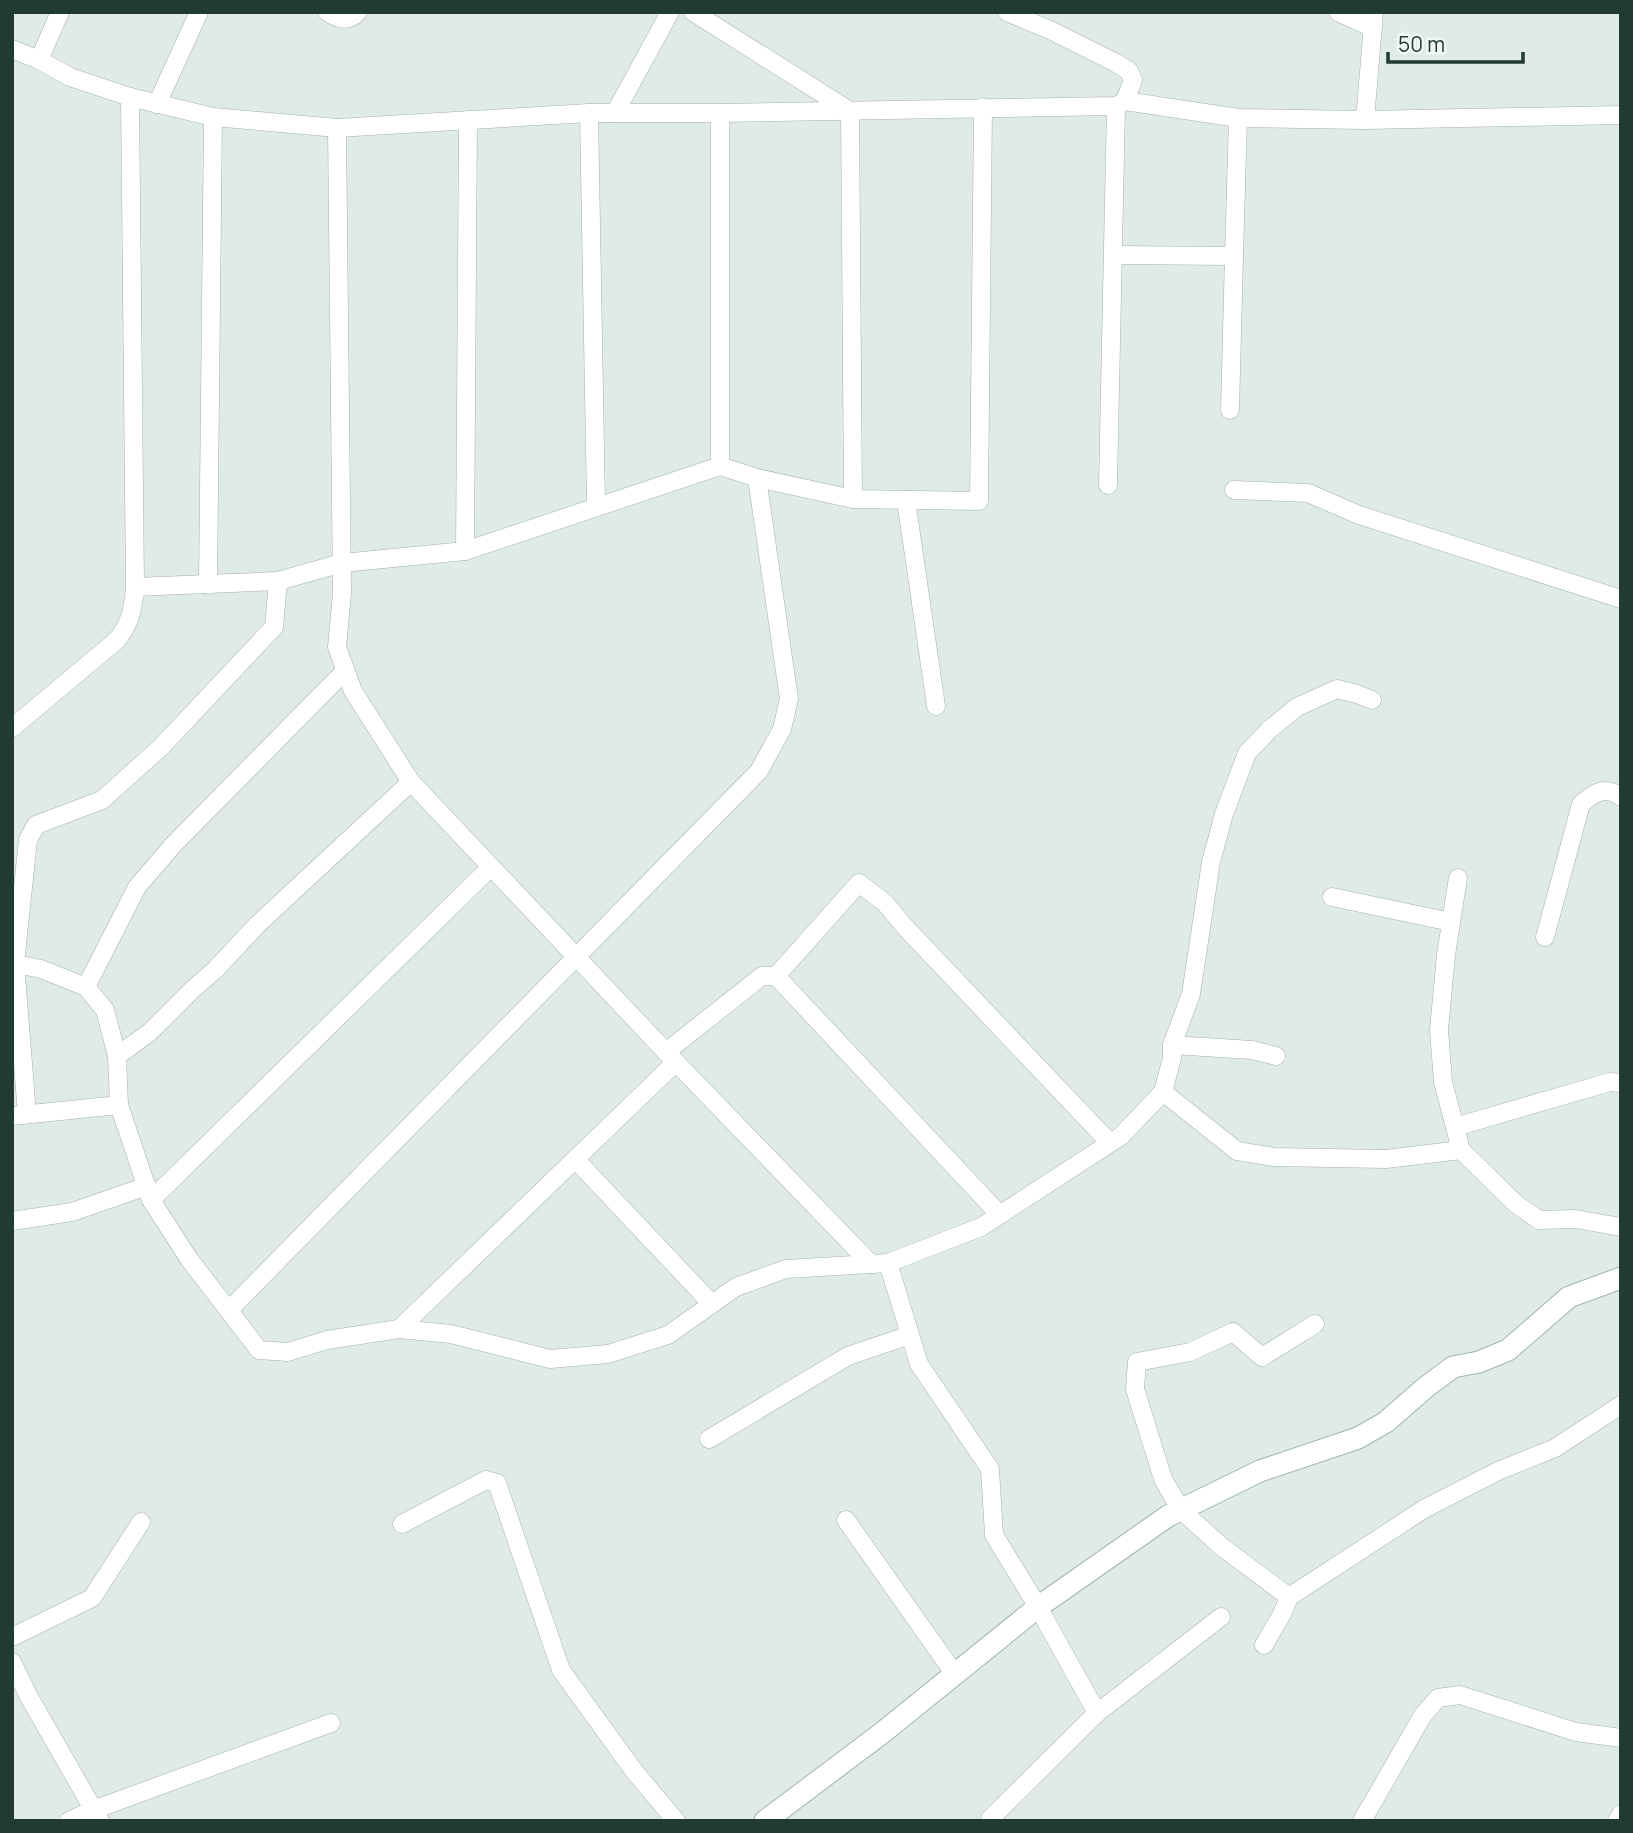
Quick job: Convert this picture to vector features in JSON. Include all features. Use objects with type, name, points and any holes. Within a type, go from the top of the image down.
[{"type":"street","points":[[39,60],[60,12]]},
{"type":"street","points":[[157,104],[199,12]]},
{"type":"street","points":[[327,12],[338,20],[349,19],[358,12]]},
{"type":"street","points":[[615,113],[670,12]]},
{"type":"street","points":[[693,12],[850,111]]},
{"type":"street","points":[[1007,12],[1051,30],[1116,63],[1129,71],[1133,80],[1120,103],[1113,255],[1108,485]]},
{"type":"street","points":[[1338,12],[1373,20],[1365,120]]},
{"type":"street","points":[[12,49],[39,60],[70,78],[157,104],[212,117],[337,128],[590,113],[850,111],[1120,103],[1238,117],[1365,120],[1621,116]]},
{"type":"street","points":[[12,728],[117,640],[127,627],[134,606],[130,97]]},
{"type":"street","points":[[135,587],[278,581],[341,563],[465,551],[720,466],[757,478],[853,499],[979,501],[983,107]]},
{"type":"street","points":[[850,111],[853,499]]},
{"type":"street","points":[[590,113],[596,506]]},
{"type":"street","points":[[720,113],[720,466]]},
{"type":"street","points":[[208,585],[212,117]]},
{"type":"street","points":[[1230,410],[1238,117]]},
{"type":"street","points":[[465,551],[468,120]]},
{"type":"street","points":[[337,128],[342,594],[337,648],[353,691],[411,782],[671,1057],[879,1264],[910,1335],[919,1364],[990,1469],[994,1535],[1097,1713]]},
{"type":"street","points":[[1113,255],[1234,256]]},
{"type":"street","points":[[229,1310],[759,771],[782,729],[789,699],[757,478]]},
{"type":"street","points":[[1234,490],[1308,493],[1359,515],[1621,599]]},
{"type":"street","points":[[906,500],[936,706]]},
{"type":"street","points":[[119,1105],[20,1115],[14,963],[28,841],[36,825],[102,800],[161,747],[274,626],[278,581]]},
{"type":"street","points":[[86,987],[137,887],[174,844],[345,671]]},
{"type":"street","points":[[14,963],[41,969],[86,987],[105,1010],[117,1056],[119,1105],[149,1193],[189,1259],[259,1350],[288,1352],[327,1340],[399,1329],[451,1334],[550,1359],[607,1354],[668,1335],[736,1287],[786,1269],[879,1264],[981,1227],[1121,1136],[1163,1092],[1172,1058],[1172,1045],[1191,994],[1211,862],[1224,814],[1247,753],[1297,707],[1337,689],[1372,699]]},
{"type":"street","points":[[117,1056],[170,1014],[257,925],[411,782]]},
{"type":"street","points":[[1545,937],[1581,804],[1595,792],[1613,791],[1621,797]]},
{"type":"street","points":[[12,1221],[72,1212],[149,1193],[491,867]]},
{"type":"street","points":[[1458,878],[1446,955],[1439,1030],[1443,1082],[1461,1150],[1516,1204],[1539,1220],[1575,1219],[1621,1227]]},
{"type":"street","points":[[776,976],[859,883],[885,903],[1110,1143]]},
{"type":"street","points":[[1332,897],[1451,922]]},
{"type":"street","points":[[399,1329],[575,1158],[671,1057],[762,976],[776,976],[999,1215]]},
{"type":"street","points":[[1172,1045],[1252,1050],[1276,1056]]},
{"type":"street","points":[[1455,1127],[1610,1082],[1621,1083]]},
{"type":"street","points":[[1163,1092],[1237,1151],[1274,1157],[1386,1159],[1461,1150]]},
{"type":"street","points":[[575,1158],[712,1304]]},
{"type":"street","points":[[765,1821],[882,1733],[1038,1607],[1168,1516],[1260,1471],[1357,1437],[1387,1422],[1453,1367],[1479,1362],[1508,1350],[1569,1297],[1621,1278]]},
{"type":"street","points":[[1289,1597],[1222,1548],[1181,1510],[1163,1479],[1135,1390],[1137,1362],[1189,1352],[1233,1332],[1262,1357],[1315,1324]]},
{"type":"street","points":[[709,1439],[848,1356],[910,1335]]},
{"type":"street","points":[[1264,1645],[1289,1597],[1423,1509],[1498,1471],[1555,1448],[1621,1405]]},
{"type":"street","points":[[402,1524],[486,1480],[497,1483],[561,1670],[634,1771],[676,1821]]},
{"type":"street","points":[[846,1520],[954,1673]]},
{"type":"street","points":[[12,1637],[92,1598],[141,1522]]},
{"type":"street","points":[[990,1819],[1097,1713],[1221,1617]]},
{"type":"street","points":[[12,1662],[96,1815]]},
{"type":"street","points":[[1362,1821],[1423,1715],[1437,1698],[1460,1695],[1576,1732],[1621,1738]]},
{"type":"street","points":[[69,1821],[96,1815],[331,1723]]},
{"type":"street","points":[[1617,1821],[1621,1814]]}]
